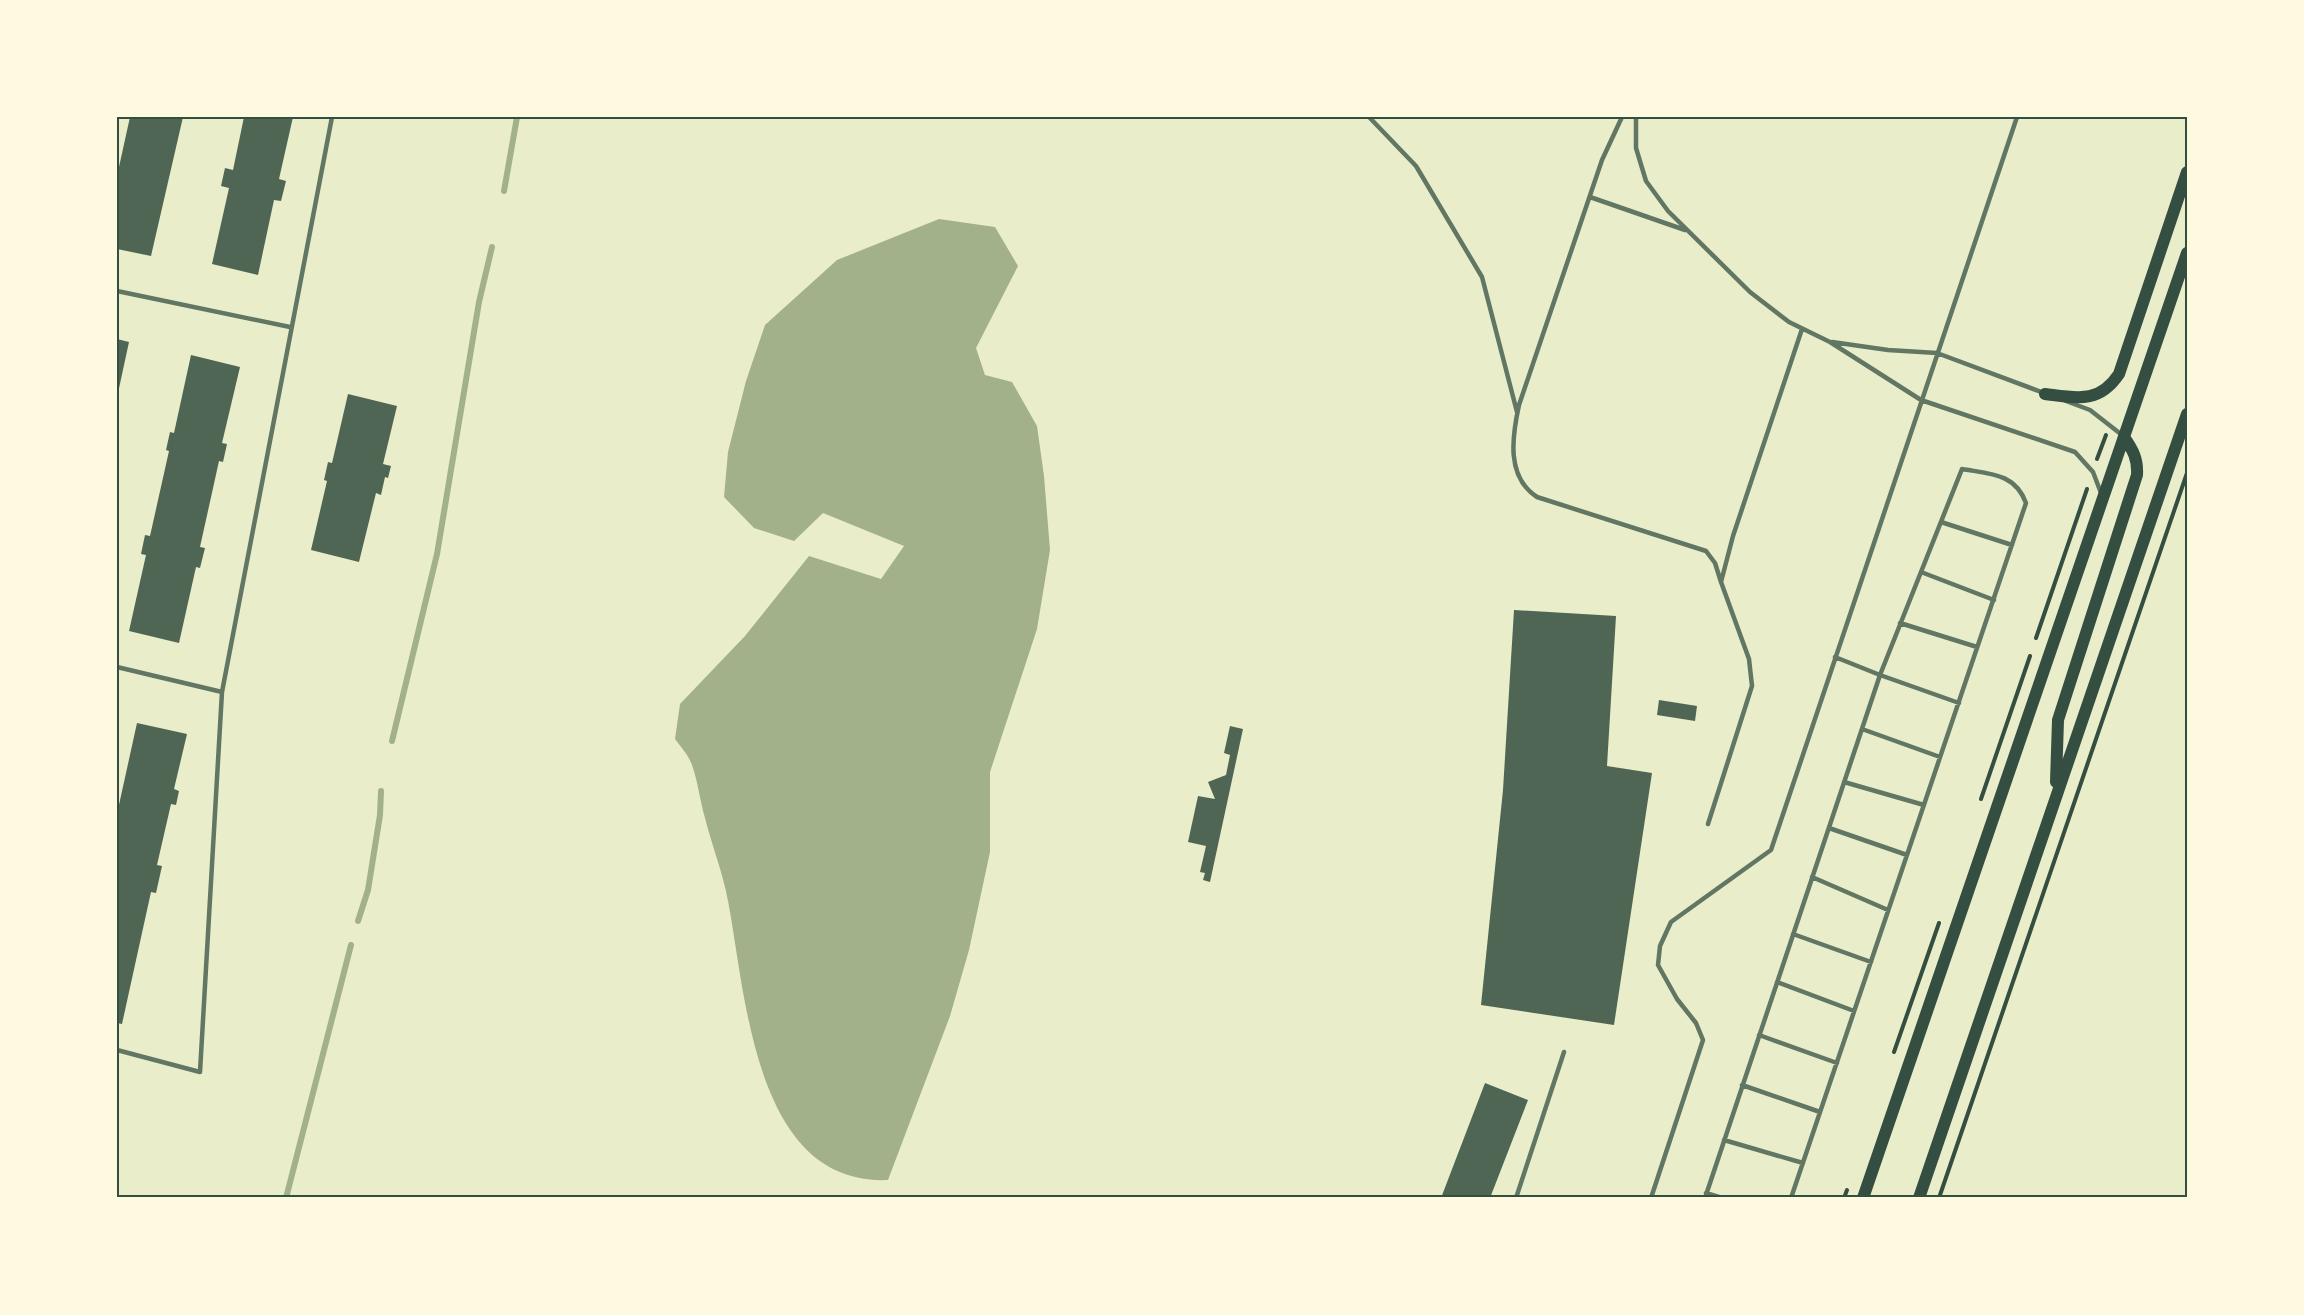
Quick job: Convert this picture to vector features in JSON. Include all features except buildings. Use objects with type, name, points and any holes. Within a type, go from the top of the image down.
[{"type":"main road","points":[[2045,394],[2093,396],[2111,386],[2119,374],[2187,172]]},
{"type":"main road","points":[[1863,1198],[2187,253]]},
{"type":"main road","points":[[1919,1198],[2187,414]]},
{"type":"main road","points":[[2055,795],[2058,720],[2137,475],[2138,464],[2134,452],[2124,437]]},
{"type":"lane","points":[[117,1050],[200,1072],[222,692],[332,117]]},
{"type":"lane","points":[[1369,117],[1416,166],[1482,277],[1517,413]]},
{"type":"lane","points":[[1622,117],[1614,129],[1517,413],[1514,428],[1515,462],[1517,476],[1523,488],[1537,497],[1706,551],[1715,563],[1749,660],[1752,686],[1708,824]]},
{"type":"lane","points":[[1636,117],[1636,148],[1646,181],[1668,211],[1750,292],[1789,322],[1830,342],[1921,400],[2075,452],[2093,472],[2102,499]]},
{"type":"lane","points":[[1651,1198],[1703,1040],[1696,1023],[1677,999],[1658,965],[1660,946],[1671,922],[1771,850],[2016,117]]},
{"type":"lane","points":[[1590,197],[1687,230]]},
{"type":"lane","points":[[117,291],[290,327]]},
{"type":"lane","points":[[1721,582],[1733,536],[1802,328]]},
{"type":"lane","points":[[1830,342],[1888,350],[1937,353],[2090,410],[2124,437]]},
{"type":"lane","points":[[1722,1198],[1705,1195],[1880,675],[1900,623],[1962,469],[2001,476],[2020,488],[2026,503],[1791,1198]]},
{"type":"lane","points":[[1941,522],[2012,545]]},
{"type":"lane","points":[[1921,572],[1994,600]]},
{"type":"lane","points":[[1900,623],[1977,648]]},
{"type":"lane","points":[[1835,657],[1959,703]]},
{"type":"lane","points":[[117,668],[222,692]]},
{"type":"lane","points":[[1862,729],[1940,757]]},
{"type":"lane","points":[[1844,782],[1924,805]]},
{"type":"lane","points":[[1828,828],[1907,855]]},
{"type":"lane","points":[[1812,877],[1888,910]]},
{"type":"lane","points":[[1793,934],[1871,962]]},
{"type":"lane","points":[[1777,982],[1854,1011]]},
{"type":"lane","points":[[1759,1035],[1837,1063]]},
{"type":"lane","points":[[1516,1198],[1564,1052]]},
{"type":"lane","points":[[1742,1085],[1820,1112]]},
{"type":"lane","points":[[1724,1140],[1803,1163]]},
{"type":"path","points":[[2095,465],[2107,431]]},
{"type":"path","points":[[1939,1198],[2187,473]]},
{"type":"path","points":[[2034,644],[2088,487]]},
{"type":"path","points":[[1977,810],[2030,655]]},
{"type":"path","points":[[1893,1056],[1940,918]]},
{"type":"path","points":[[1844,1198],[1850,1181]]},
{"type":"shaded area","points":[[939,219],[995,227],[1018,266],[976,348],[985,375],[1012,382],[1037,426],[1050,550],[1037,629],[990,772],[990,852],[969,950],[950,1016],[888,1180],[843,1174],[809,1152],[783,1119],[764,1078],[751,1032],[726,891],[703,812],[694,771],[689,758],[675,739],[680,704],[745,636],[809,556],[881,579],[904,546],[823,513],[794,541],[754,528],[724,497],[728,452],[746,381],[765,325],[837,260]]},
{"type":"waterway","points":[[504,191],[517,117]]},
{"type":"waterway","points":[[392,741],[437,554],[479,302],[492,247]]},
{"type":"waterway","points":[[358,921],[368,890],[380,815],[381,791]]},
{"type":"waterway","points":[[286,1198],[351,945]]}]
